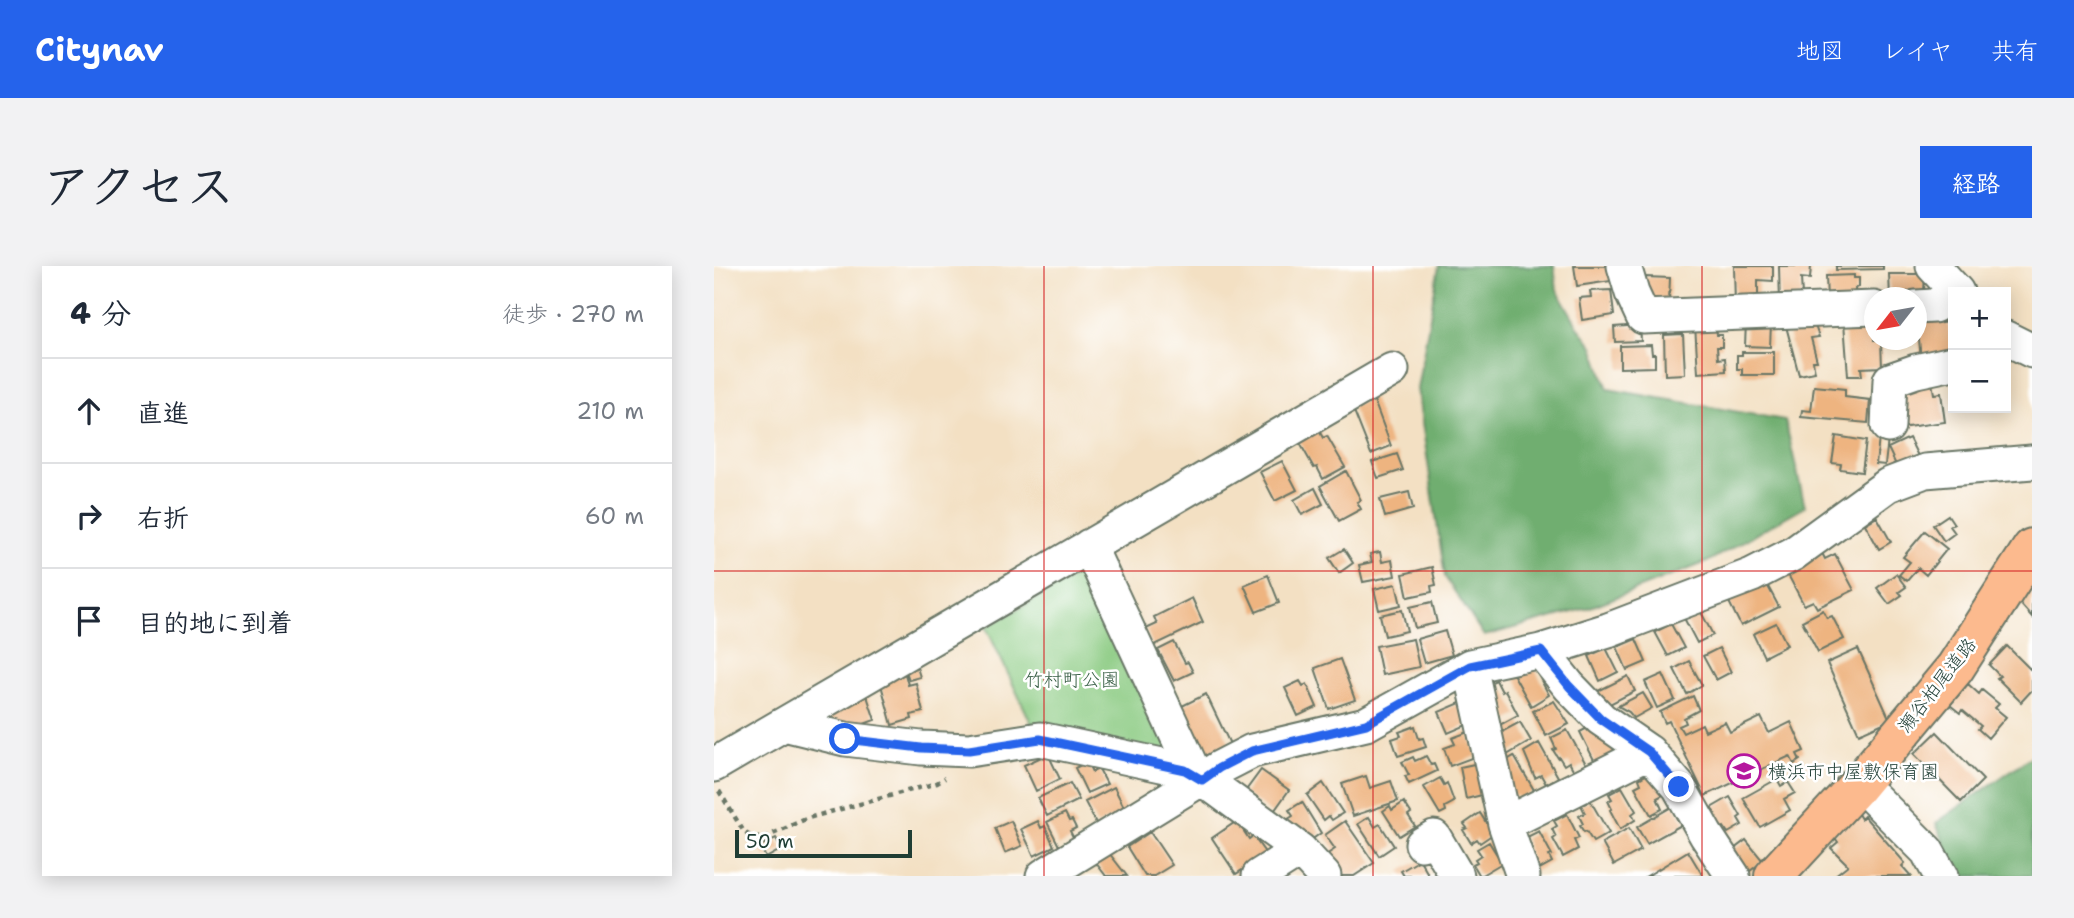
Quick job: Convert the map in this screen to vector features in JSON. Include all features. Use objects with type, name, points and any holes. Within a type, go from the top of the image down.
[{"type":"main road","name":"瀬谷柏尾道路","points":[[1774,876],[1857,786],[1955,668],[2032,548]]},
{"type":"street","points":[[1623,266],[1643,317],[1864,308]]},
{"type":"street","points":[[1933,266],[1950,287]]},
{"type":"street","points":[[1927,306],[1934,306],[1948,297]]},
{"type":"street","points":[[2011,340],[2032,351]]},
{"type":"street","points":[[1888,426],[1890,380],[1948,364]]},
{"type":"street","points":[[714,765],[1392,370]]},
{"type":"street","points":[[1043,876],[1219,768],[1252,751],[1366,724],[1470,666],[1541,651],[1608,630],[1752,575],[1793,554],[1888,485],[1900,480],[1925,471],[2032,462]]},
{"type":"street","points":[[1089,545],[1191,766],[1202,780]]},
{"type":"street","points":[[1541,651],[1569,686],[1601,719],[1649,752],[1679,787],[1733,876]]},
{"type":"street","points":[[1470,666],[1504,824],[1524,876]]},
{"type":"street","points":[[784,724],[845,739],[959,750],[1040,739],[1185,770],[1214,787],[1300,850],[1324,876]]},
{"type":"street","points":[[1504,824],[1649,752]]},
{"type":"street","points":[[1857,786],[1873,797],[1927,851],[1941,876]]},
{"type":"street","points":[[1435,837],[1457,876]]},
{"type":"street","points":[[1259,876],[1300,850]]},
{"type":"path","points":[[714,782],[744,832],[753,838],[766,837],[808,818],[937,783],[949,775],[956,765],[959,750]]},
{"type":"green space","points":[[1439,266],[1554,266],[1557,290],[1593,346],[1608,389],[1785,420],[1805,506],[1707,562],[1588,608],[1484,636],[1445,577],[1417,389]]},
{"type":"green space","name":"竹村町公園","points":[[1078,575],[1181,760],[1035,731],[986,627]]},
{"type":"green space","points":[[2032,756],[2032,876],[1958,876],[1936,823]]},
{"type":"building","points":[[1574,266],[1608,266],[1611,281],[1577,286]]},
{"type":"building","points":[[1734,266],[1773,266],[1773,281],[1758,280],[1758,306],[1735,305]]},
{"type":"building","points":[[1779,266],[1811,266],[1810,279],[1801,278],[1802,296],[1780,304]]},
{"type":"building","points":[[1836,266],[1883,266],[1883,269],[1836,270]]},
{"type":"building","points":[[1889,274],[1925,274],[1924,287],[1890,287]]},
{"type":"building","points":[[1854,275],[1854,278],[1859,278],[1859,287],[1855,288],[1856,303],[1827,299],[1826,276]]},
{"type":"building","points":[[1645,277],[1670,278],[1669,302],[1644,301]]},
{"type":"building","points":[[1611,290],[1614,315],[1582,320],[1579,298],[1591,297],[1590,291]]},
{"type":"building","points":[[1940,314],[1941,323],[1948,322],[1948,357],[1921,360],[1920,350],[1927,350],[1927,316]]},
{"type":"building","points":[[1864,321],[1864,350],[1881,350],[1882,367],[1861,368],[1862,376],[1848,376],[1844,322]]},
{"type":"building","points":[[1746,322],[1771,323],[1770,347],[1745,346]]},
{"type":"building","points":[[1814,323],[1819,337],[1811,338],[1817,361],[1813,361],[1815,372],[1799,375],[1786,326]]},
{"type":"building","points":[[1716,324],[1717,335],[1722,335],[1722,347],[1717,347],[1718,359],[1725,358],[1726,371],[1698,373],[1695,325]]},
{"type":"building","points":[[1640,325],[1641,341],[1615,342],[1614,327]]},
{"type":"building","points":[[1683,334],[1685,374],[1665,375],[1664,335]]},
{"type":"building","points":[[1651,345],[1652,354],[1655,354],[1655,367],[1620,368],[1620,346]]},
{"type":"building","points":[[1742,352],[1774,352],[1774,375],[1742,375],[1742,369],[1737,369],[1737,355],[1742,355]]},
{"type":"building","points":[[1930,372],[1934,394],[1941,393],[1945,422],[1899,428],[1895,385]]},
{"type":"building","points":[[1814,386],[1845,389],[1845,397],[1870,400],[1868,423],[1801,417],[1802,410],[1811,411]]},
{"type":"building","points":[[1373,398],[1391,446],[1371,454],[1352,406]]},
{"type":"building","points":[[1317,427],[1323,438],[1327,436],[1345,467],[1323,479],[1297,438]]},
{"type":"building","points":[[1836,436],[1866,441],[1862,472],[1840,469],[1841,464],[1832,463]]},
{"type":"building","points":[[1879,438],[1888,439],[1885,465],[1876,464]]},
{"type":"building","points":[[1909,438],[1920,460],[1895,472],[1892,465],[1895,463],[1888,448]]},
{"type":"building","points":[[1397,454],[1403,470],[1378,478],[1372,462]]},
{"type":"building","points":[[1282,461],[1297,490],[1275,501],[1260,472]]},
{"type":"building","points":[[1346,471],[1361,500],[1357,502],[1361,509],[1339,521],[1320,486]]},
{"type":"building","points":[[1315,488],[1323,504],[1302,515],[1294,500]]},
{"type":"building","points":[[1409,492],[1413,509],[1385,517],[1380,499]]},
{"type":"building","points":[[1948,515],[1954,524],[1950,526],[1955,533],[1944,541],[1933,525]]},
{"type":"building","points":[[1877,517],[1891,542],[1879,549],[1865,524]]},
{"type":"building","points":[[1925,531],[1947,549],[1926,575],[1918,568],[1907,581],[1899,575],[1910,562],[1903,557]]},
{"type":"building","points":[[1344,549],[1353,563],[1339,573],[1329,558]]},
{"type":"building","points":[[1380,552],[1382,562],[1392,560],[1395,576],[1363,582],[1359,565],[1372,562],[1370,554]]},
{"type":"building","points":[[1822,553],[1825,559],[1835,554],[1854,590],[1817,608],[1813,601],[1804,605],[1786,571]]},
{"type":"building","points":[[1432,567],[1436,585],[1431,586],[1432,592],[1408,597],[1403,574]]},
{"type":"building","points":[[1896,574],[1906,587],[1899,592],[1902,595],[1889,604],[1877,588]]},
{"type":"building","points":[[1268,575],[1279,603],[1256,612],[1244,585]]},
{"type":"building","points":[[1765,581],[1779,607],[1741,626],[1728,600]]},
{"type":"building","points":[[1396,584],[1401,605],[1379,610],[1374,589]]},
{"type":"building","points":[[2032,586],[2032,617],[2017,600]]},
{"type":"building","points":[[1192,598],[1203,622],[1153,646],[1146,629],[1157,624],[1154,617]]},
{"type":"building","points":[[1432,602],[1437,623],[1415,628],[1410,607]]},
{"type":"building","points":[[1402,610],[1407,631],[1385,636],[1380,615]]},
{"type":"building","points":[[1700,610],[1713,635],[1697,643],[1684,618]]},
{"type":"building","points":[[1823,610],[1827,618],[1832,616],[1844,639],[1818,652],[1802,621]]},
{"type":"building","points":[[1776,623],[1787,645],[1764,657],[1753,634]]},
{"type":"building","points":[[1671,624],[1684,648],[1668,656],[1655,632]]},
{"type":"building","points":[[1445,631],[1452,655],[1424,663],[1417,639]]},
{"type":"building","points":[[1413,639],[1419,667],[1382,675],[1376,646]]},
{"type":"building","points":[[1636,639],[1646,662],[1627,670],[1617,647]]},
{"type":"building","points":[[1174,642],[1193,672],[1174,681],[1158,650]]},
{"type":"building","points":[[2007,646],[2030,669],[2032,667],[2032,690],[2021,702],[1997,678],[2000,676],[1989,665]]},
{"type":"building","points":[[1606,648],[1618,672],[1600,681],[1589,656]]},
{"type":"building","points":[[1719,648],[1731,672],[1716,680],[1703,656]]},
{"type":"building","points":[[1858,649],[1890,720],[1859,734],[1827,663]]},
{"type":"building","points":[[1340,659],[1355,700],[1329,709],[1315,668]]},
{"type":"building","points":[[915,661],[920,677],[909,680],[904,665]]},
{"type":"building","points":[[1689,661],[1702,685],[1687,694],[1674,669]]},
{"type":"building","points":[[1532,664],[1549,695],[1531,706],[1511,670]]},
{"type":"building","points":[[905,674],[908,685],[916,683],[923,712],[911,715],[912,719],[892,725],[880,681]]},
{"type":"building","points":[[1663,674],[1675,700],[1657,708],[1645,682]]},
{"type":"building","points":[[1628,676],[1635,691],[1604,707],[1596,692]]},
{"type":"building","points":[[1496,680],[1502,692],[1505,690],[1518,715],[1496,727],[1483,686]]},
{"type":"building","points":[[1300,681],[1303,686],[1307,684],[1317,707],[1298,716],[1285,688]]},
{"type":"building","points":[[1968,684],[1979,694],[1982,690],[1999,704],[1995,708],[2006,717],[1988,738],[1978,729],[1981,726],[1962,710],[1960,713],[1950,705]]},
{"type":"building","points":[[1643,693],[1652,708],[1634,718],[1618,706]]},
{"type":"building","points":[[1206,694],[1230,744],[1202,758],[1178,708]]},
{"type":"building","points":[[867,696],[875,720],[847,730],[830,724],[824,712]]},
{"type":"building","points":[[1693,696],[1699,710],[1684,718],[1686,723],[1679,726],[1683,733],[1702,724],[1705,731],[1725,722],[1730,732],[1761,717],[1769,733],[1791,722],[1804,751],[1797,754],[1800,760],[1794,764],[1790,756],[1705,796],[1669,721],[1665,723],[1660,712]]},
{"type":"building","points":[[1467,700],[1476,721],[1448,733],[1439,712]]},
{"type":"building","points":[[1554,701],[1569,724],[1546,736],[1533,711]]},
{"type":"building","points":[[1520,722],[1531,741],[1505,756],[1494,736]]},
{"type":"building","points":[[1593,725],[1606,733],[1618,755],[1597,766],[1580,732]]},
{"type":"building","points":[[1415,726],[1419,739],[1423,738],[1426,747],[1398,756],[1392,739],[1401,736],[1399,732]]},
{"type":"building","points":[[1567,730],[1586,764],[1574,771],[1569,762],[1564,765],[1553,750],[1556,749],[1551,738]]},
{"type":"building","points":[[1468,732],[1477,756],[1450,766],[1444,748],[1455,744],[1452,738]]},
{"type":"building","points":[[1937,732],[1983,780],[1961,802],[1914,754]]},
{"type":"building","points":[[1539,743],[1558,777],[1546,784],[1541,775],[1535,778],[1524,752]]},
{"type":"building","points":[[1048,754],[1060,779],[1036,791],[1024,765]]},
{"type":"building","points":[[1426,756],[1437,771],[1409,784],[1405,776],[1409,775],[1402,762],[1413,757],[1415,761]]},
{"type":"building","points":[[1514,756],[1534,790],[1519,799],[1516,795],[1513,797],[1501,764]]},
{"type":"building","points":[[1087,762],[1092,772],[1099,769],[1107,784],[1087,793],[1075,768]]},
{"type":"building","points":[[1479,763],[1486,794],[1466,799],[1460,767]]},
{"type":"building","points":[[1261,770],[1289,790],[1272,814],[1244,793]]},
{"type":"building","points":[[1653,771],[1665,794],[1657,798],[1662,809],[1651,815],[1635,787],[1641,784],[1639,779]]},
{"type":"building","points":[[1366,776],[1370,788],[1391,781],[1398,801],[1353,816],[1342,784]]},
{"type":"building","points":[[1440,778],[1444,785],[1447,783],[1454,802],[1440,814],[1424,787]]},
{"type":"building","points":[[1777,779],[1781,786],[1788,782],[1795,793],[1784,799],[1790,810],[1760,827],[1743,798]]},
{"type":"building","points":[[1070,783],[1079,800],[1047,816],[1038,798]]},
{"type":"building","points":[[1323,783],[1343,813],[1332,820],[1329,816],[1324,820],[1307,795]]},
{"type":"building","points":[[1114,787],[1126,811],[1097,825],[1085,802]]},
{"type":"building","points":[[1622,787],[1636,811],[1632,814],[1635,820],[1620,829],[1608,801],[1612,799],[1609,794]]},
{"type":"building","points":[[1730,797],[1741,816],[1738,818],[1742,825],[1728,833],[1724,827],[1718,830],[1710,815],[1715,813],[1711,808]]},
{"type":"building","points":[[1590,800],[1609,833],[1593,842],[1580,826],[1583,824],[1579,816],[1585,813],[1581,805]]},
{"type":"building","points":[[1302,802],[1321,833],[1304,845],[1288,819],[1293,816],[1289,810]]},
{"type":"building","points":[[1404,802],[1415,826],[1399,836],[1383,811],[1390,806],[1392,810]]},
{"type":"building","points":[[1675,805],[1685,823],[1647,844],[1637,827]]},
{"type":"building","points":[[1065,813],[1076,828],[1070,831],[1074,839],[1059,846],[1047,822]]},
{"type":"building","points":[[1480,813],[1496,832],[1480,843],[1477,839],[1471,843],[1463,830],[1467,828],[1464,824]]},
{"type":"building","points":[[1567,814],[1579,838],[1574,840],[1578,849],[1563,857],[1553,839],[1556,837],[1552,829],[1557,826],[1554,821]]},
{"type":"building","points":[[1858,814],[1861,819],[1864,816],[1905,863],[1902,866],[1911,876],[1834,876],[1848,865],[1831,848],[1838,842],[1833,835]]},
{"type":"building","points":[[1369,817],[1375,827],[1380,824],[1394,846],[1379,856],[1358,824]]},
{"type":"building","points":[[1011,821],[1022,846],[1005,853],[995,828]]},
{"type":"building","points":[[1038,821],[1041,828],[1045,826],[1054,846],[1034,856],[1021,829]]},
{"type":"building","points":[[1237,821],[1249,839],[1253,836],[1266,854],[1236,874],[1212,838]]},
{"type":"building","points":[[1345,821],[1374,863],[1354,876],[1340,876],[1326,855],[1335,849],[1325,835]]},
{"type":"building","points":[[1629,828],[1641,850],[1614,865],[1602,843]]},
{"type":"building","points":[[1539,831],[1552,855],[1549,856],[1552,862],[1534,872],[1525,838]]},
{"type":"building","points":[[1150,832],[1172,865],[1154,876],[1145,876],[1127,847]]},
{"type":"building","points":[[776,838],[782,849],[766,858],[760,846]]},
{"type":"building","points":[[1746,840],[1763,861],[1746,874],[1729,853]]},
{"type":"building","points":[[1489,842],[1502,863],[1480,876],[1473,864],[1481,855],[1477,849]]},
{"type":"building","points":[[1688,851],[1703,876],[1647,876]]},
{"type":"building","points":[[1109,853],[1127,876],[1106,876],[1096,863]]},
{"type":"building","points":[[1420,860],[1429,876],[1404,876],[1401,871]]},
{"type":"place","name":"横浜市中屋敷保育園","points":[[1744,771]]},
{"type":"route","points":[[845,739],[921,748],[969,750],[1040,739],[1185,770],[1202,780],[1252,751],[1366,724],[1470,666],[1541,651],[1569,686],[1601,719],[1649,752],[1679,787]]}]
